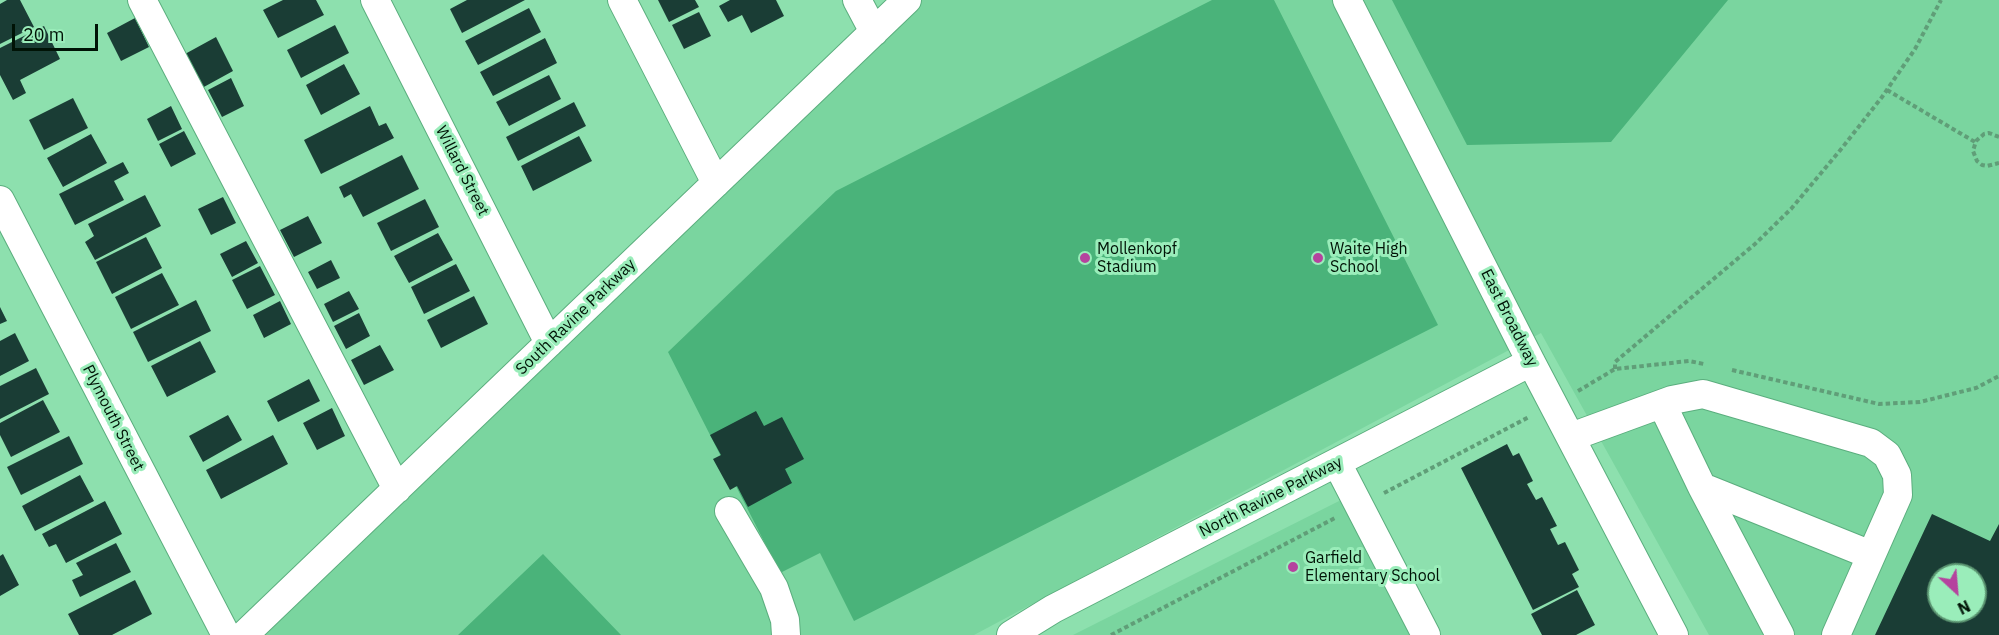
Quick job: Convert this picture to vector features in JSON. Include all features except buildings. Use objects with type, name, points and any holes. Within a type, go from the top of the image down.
[{"type":"street","points":[[142,0],[397,489]]},
{"type":"street","name":"Willard Street","points":[[375,0],[549,342]]},
{"type":"street","points":[[622,0],[716,183]]},
{"type":"street","points":[[857,0],[874,32]]},
{"type":"street","name":"South Ravine Parkway","points":[[244,635],[907,0]]},
{"type":"street","name":"East Broadway","points":[[1347,0],[1531,362],[1674,635]]},
{"type":"street","name":"Plymouth Street","points":[[0,200],[226,635]]},
{"type":"street","name":"North Ravine Parkway","points":[[1011,635],[1053,609],[1531,362]]},
{"type":"street","points":[[1571,437],[1662,404],[1703,394],[1871,443],[1887,455],[1897,475],[1898,495],[1836,635]]},
{"type":"street","points":[[1662,404],[1702,487],[1780,635]]},
{"type":"street","points":[[1338,463],[1426,635]]},
{"type":"street","points":[[1702,487],[1871,555]]},
{"type":"street","points":[[729,511],[774,588],[785,620],[786,635]]},
{"type":"path","points":[[1615,369],[1615,362],[1755,244],[1791,209],[1887,90],[1916,49],[1941,0]]},
{"type":"path","points":[[1887,90],[1975,142]]},
{"type":"path","points":[[1999,137],[1989,133],[1984,134],[1975,142],[1973,151],[1977,161],[1987,166],[1999,163]]},
{"type":"shaded area","name":"Waite High School","points":[[907,0],[1999,0],[1999,635],[1709,635],[1541,333],[974,635],[244,635]]},
{"type":"shaded area","name":"Mollenkopf Stadium","points":[[1212,0],[1274,0],[1438,325],[854,621],[820,553],[780,573],[668,352],[836,191]]},
{"type":"shaded area","points":[[1392,0],[1728,0],[1611,142],[1467,145]]},
{"type":"shaded area","name":"Garfield Elementary School","points":[[1343,499],[1413,635],[1073,635]]},
{"type":"shaded area","points":[[543,554],[621,635],[458,635]]},
{"type":"place","name":"Mollenkopf Stadium","points":[[1085,258]]},
{"type":"place","name":"Waite High School","points":[[1318,258]]},
{"type":"place","name":"Garfield Elementary School","points":[[1293,567]]}]
